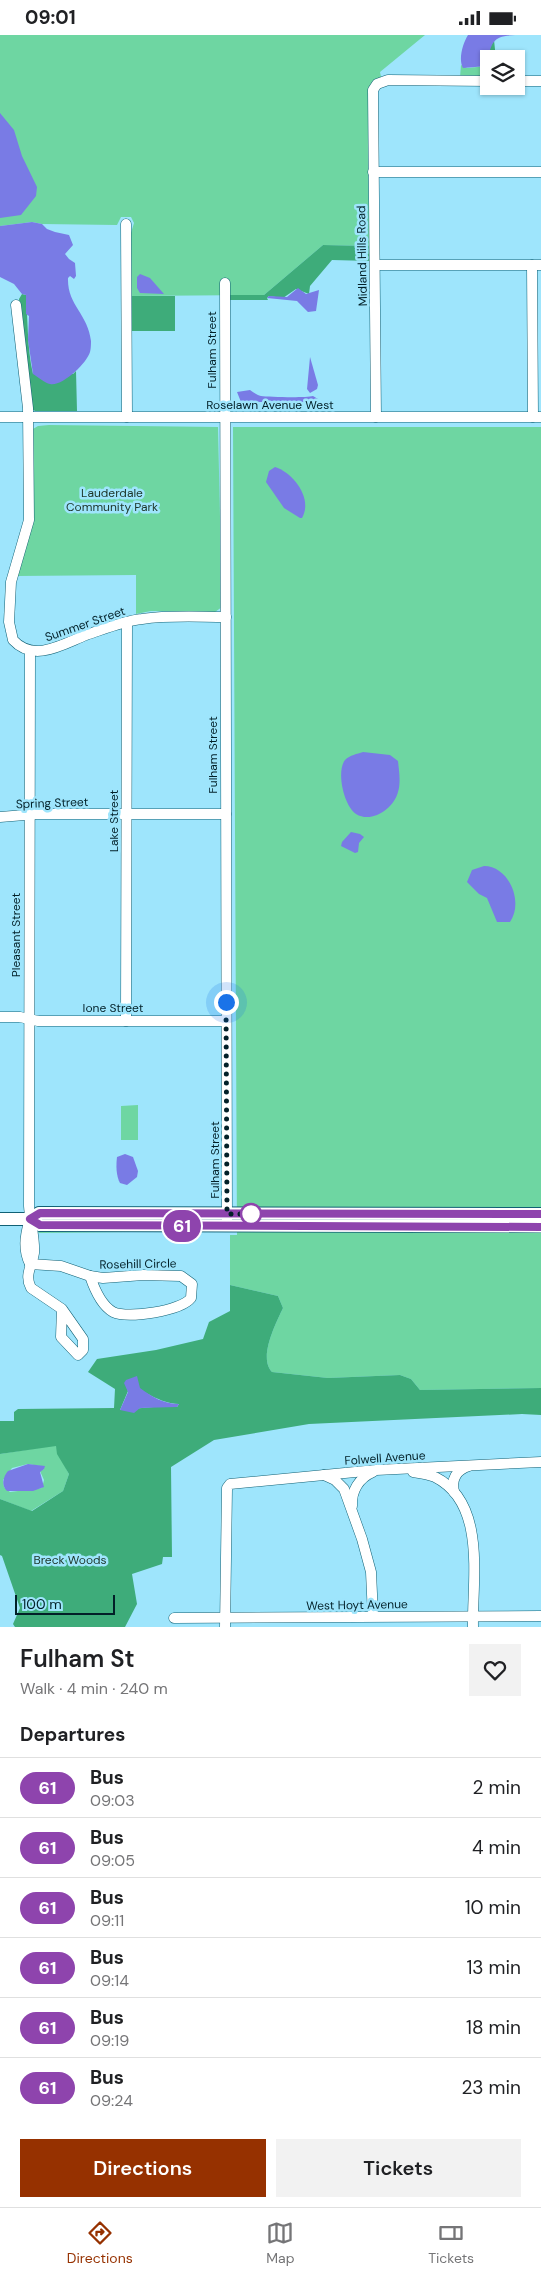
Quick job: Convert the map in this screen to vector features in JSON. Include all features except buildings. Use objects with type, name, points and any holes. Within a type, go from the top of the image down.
[{"type":"main road","points":[[0,1219],[30,1219],[40,1225],[541,1214]]},
{"type":"main road","points":[[227,1220],[541,1227]]},
{"type":"street","name":"Midland Hills Road","points":[[376,417],[373,95],[377,84],[388,80],[480,81]]},
{"type":"street","points":[[525,81],[541,81]]},
{"type":"street","points":[[374,172],[541,172]]},
{"type":"street","points":[[126,224],[127,417]]},
{"type":"street","points":[[376,265],[536,265],[537,417]]},
{"type":"street","name":"Fulham Street","points":[[225,283],[227,1220]]},
{"type":"street","points":[[16,305],[28,412],[29,520],[10,582],[4,622],[13,640],[30,651]]},
{"type":"street","name":"Roselawn Avenue West","points":[[0,417],[28,412],[127,417],[537,417]]},
{"type":"street","name":"Summer Street","points":[[30,651],[63,646],[87,635],[126,622],[150,617],[226,617]]},
{"type":"street","name":"Lake Street","points":[[126,622],[126,1021]]},
{"type":"street","name":"Pleasant Street","points":[[30,651],[28,816],[30,1219],[34,1236],[34,1255],[30,1264],[28,1282],[31,1288],[62,1309]]},
{"type":"street","name":"Spring Street","points":[[0,817],[126,813],[226,814]]},
{"type":"street","name":"Ione Street","points":[[0,1017],[126,1021],[226,1021]]},
{"type":"street","name":"Rosehill Circle","points":[[30,1264],[61,1266],[90,1276],[103,1278],[143,1275],[181,1276],[192,1284],[193,1293],[185,1304],[167,1310],[116,1313],[108,1308],[94,1289],[90,1276]]},
{"type":"street","name":"Folwell Avenue","points":[[225,1622],[227,1487],[230,1484],[376,1470],[541,1462]]},
{"type":"street","points":[[454,1492],[452,1485],[455,1475],[461,1469],[473,1464]]},
{"type":"street","points":[[402,1469],[434,1477],[454,1492],[464,1506],[472,1529],[473,1622]]},
{"type":"street","points":[[353,1514],[352,1500],[356,1486],[366,1475],[376,1470]]},
{"type":"street","points":[[322,1475],[341,1485],[353,1514],[371,1572],[373,1616]]},
{"type":"street","name":"West Hoyt Avenue","points":[[174,1618],[225,1622],[330,1623],[373,1616],[473,1622],[541,1617]]},
{"type":"green space","points":[[0,35],[425,35],[380,72],[381,77],[368,90],[369,246],[323,245],[264,295],[131,296],[130,236],[134,223],[131,217],[121,217],[117,225],[42,224],[32,222],[0,226]]},
{"type":"green space","points":[[494,40],[495,50],[489,50]]},
{"type":"green space","points":[[461,65],[467,68],[480,67],[480,76],[460,77]]},
{"type":"green space","points":[[323,245],[369,246],[371,261],[332,260],[310,286],[309,294],[296,289],[283,298],[269,296],[268,300],[230,300],[230,295],[264,295]]},
{"type":"green space","points":[[22,294],[26,295],[33,374],[73,374],[76,371],[77,411],[35,411],[32,409],[19,299]]},
{"type":"green space","points":[[131,296],[175,296],[175,331],[131,331]]},
{"type":"green space","name":"Lauderdale Community Park","points":[[38,426],[218,427],[222,607],[215,612],[151,611],[136,614],[136,575],[16,576],[33,522],[33,429]]},
{"type":"green space","points":[[233,427],[541,427],[541,1388],[420,1390],[411,1379],[400,1375],[328,1378],[272,1372],[268,1366],[267,1350],[283,1308],[278,1296],[230,1285],[230,1235],[237,1235]]},
{"type":"green space","points":[[138,1105],[138,1140],[121,1140],[121,1106]]},
{"type":"green space","points":[[41,1230],[224,1231],[38,1233]]},
{"type":"green space","name":"Breck Woods","points":[[230,1285],[278,1296],[283,1308],[267,1350],[268,1366],[272,1372],[328,1378],[400,1375],[411,1379],[420,1390],[541,1388],[541,1415],[522,1414],[309,1424],[214,1440],[171,1467],[172,1557],[163,1557],[162,1564],[132,1574],[137,1604],[125,1627],[15,1627],[13,1624],[20,1608],[2,1556],[0,1555],[0,1499],[32,1511],[63,1491],[69,1474],[57,1454],[56,1446],[0,1454],[0,1421],[14,1421],[14,1412],[18,1409],[114,1408],[115,1389],[88,1372],[97,1359],[156,1350],[203,1339],[209,1322],[230,1311]],"holes":[[[126,1386],[165,1402],[179,1404],[177,1407],[164,1406],[120,1410],[128,1391]]]},
{"type":"green space","points":[[56,1445],[69,1474],[63,1491],[31,1511],[0,1499],[0,1454]],"holes":[[[28,1464],[40,1466],[44,1469],[40,1471],[44,1480],[42,1488],[10,1492],[4,1487],[3,1480],[12,1468]]]},
{"type":"shaded area","points":[[468,35],[524,35],[501,37],[493,43],[490,50],[480,50],[480,67],[463,68],[461,60],[464,42]]},
{"type":"shaded area","points":[[0,113],[14,130],[22,156],[37,187],[36,196],[21,215],[0,218]]},
{"type":"shaded area","points":[[32,222],[42,224],[47,229],[55,232],[69,235],[73,245],[65,254],[75,263],[76,276],[74,279],[70,276],[68,278],[69,287],[74,303],[86,324],[91,341],[90,352],[84,362],[67,378],[55,384],[50,384],[33,374],[28,340],[29,316],[26,314],[26,295],[22,294],[14,284],[0,277],[0,226]]},
{"type":"shaded area","points":[[140,274],[150,278],[164,294],[140,293],[137,288],[137,277]]},
{"type":"shaded area","points":[[298,288],[306,294],[319,290],[316,311],[308,312],[297,301],[267,298],[269,296],[287,297]]},
{"type":"shaded area","points":[[310,357],[318,385],[317,389],[310,393],[307,389]]},
{"type":"shaded area","points":[[250,390],[261,396],[313,396],[318,399],[313,402],[241,402],[237,392]]},
{"type":"shaded area","points":[[275,467],[289,475],[300,488],[305,503],[305,511],[302,518],[284,508],[266,482],[269,471]]},
{"type":"shaded area","points":[[363,752],[390,755],[398,761],[400,780],[396,798],[392,804],[382,813],[369,817],[362,817],[352,810],[345,797],[341,780],[342,765],[345,760]]},
{"type":"shaded area","points":[[351,832],[364,837],[359,843],[358,852],[355,853],[341,846],[342,842]]},
{"type":"shaded area","points":[[484,866],[501,872],[512,887],[515,895],[515,905],[514,914],[510,922],[497,922],[487,898],[479,894],[467,882],[472,870]]},
{"type":"shaded area","points":[[125,1154],[133,1157],[138,1171],[137,1177],[127,1185],[120,1183],[117,1170],[117,1157]]},
{"type":"shaded area","points":[[137,1376],[140,1388],[158,1399],[168,1403],[179,1404],[177,1407],[140,1408],[134,1413],[120,1410],[128,1392],[124,1383],[126,1380]]},
{"type":"shaded area","points":[[28,1464],[45,1466],[40,1472],[44,1487],[33,1491],[7,1491],[3,1481],[8,1471]]},
{"type":"bus line","name":"61","points":[[541,1214],[40,1213],[30,1219],[40,1225],[541,1227]]},
{"type":"route","points":[[226,1002],[227,1214],[255,1214],[251,1214]]}]
